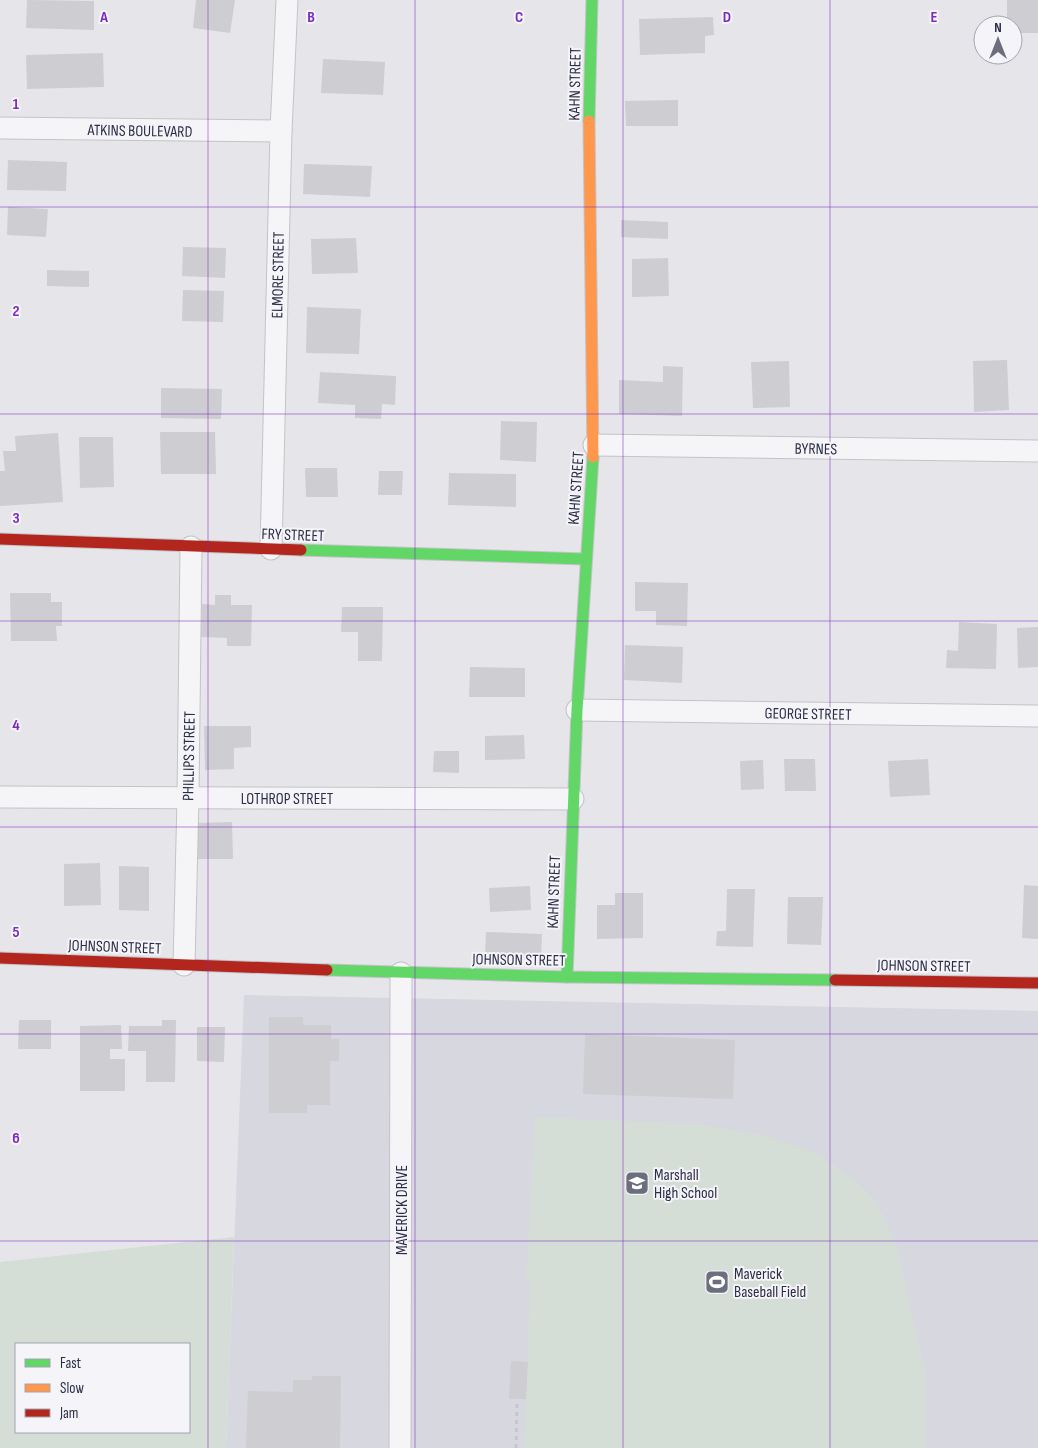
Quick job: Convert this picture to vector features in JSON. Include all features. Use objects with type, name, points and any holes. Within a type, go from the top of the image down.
[{"type":"street","name":"ELMORE STREET","points":[[271,549],[281,131],[287,0]]},
{"type":"street","name":"KAHN STREET","points":[[566,977],[573,799],[594,445],[589,103],[592,0]]},
{"type":"street","name":"ATKINS BOULEVARD","points":[[0,128],[281,131]]},
{"type":"street","name":"BYRNES","points":[[594,445],[1038,451]]},
{"type":"street","name":"FRY STREET","points":[[0,538],[191,547],[586,560]]},
{"type":"street","name":"PHILLIPS STREET","points":[[184,965],[191,547]]},
{"type":"street","name":"GEORGE STREET","points":[[578,710],[1038,716]]},
{"type":"street","name":"LOTHROP STREET","points":[[0,797],[573,799]]},
{"type":"street","name":"JOHNSON STREET","points":[[0,958],[401,973],[566,977],[1038,983]]},
{"type":"street","name":"MAVERICK DRIVE","points":[[400,1448],[401,973]]},
{"type":"path","points":[[516,1448],[517,1402]]},
{"type":"shaded area","name":"Marshall High School","points":[[244,995],[1038,1011],[1038,1448],[226,1448]]},
{"type":"shaded area","name":"Maverick Baseball Field","points":[[535,1117],[699,1124],[767,1136],[819,1154],[855,1181],[876,1201],[896,1243],[926,1375],[926,1448],[524,1448],[530,1283],[526,1282]]},
{"type":"shaded area","points":[[234,1237],[226,1448],[0,1448],[0,1262]]},
{"type":"building","points":[[27,0],[94,1],[94,30],[26,28]]},
{"type":"building","points":[[196,0],[235,0],[230,33],[193,28]]},
{"type":"building","points":[[1007,0],[1038,0],[1038,33],[1023,33],[1023,15],[1007,15]]},
{"type":"building","points":[[713,17],[714,35],[705,36],[705,53],[640,55],[639,19]]},
{"type":"building","points":[[103,53],[104,87],[27,89],[26,55]]},
{"type":"building","points":[[323,59],[385,62],[383,95],[321,93]]},
{"type":"building","points":[[678,100],[678,126],[626,126],[625,101]]},
{"type":"building","points":[[8,160],[67,162],[66,191],[7,190]]},
{"type":"building","points":[[304,164],[372,166],[370,197],[303,194]]},
{"type":"building","points":[[8,207],[48,209],[46,237],[7,235]]},
{"type":"building","points":[[621,220],[668,222],[668,239],[621,237]]},
{"type":"building","points":[[356,238],[358,273],[312,274],[311,239]]},
{"type":"building","points":[[183,247],[226,248],[225,278],[182,276]]},
{"type":"building","points":[[668,258],[669,296],[632,297],[632,259]]},
{"type":"building","points":[[47,270],[89,271],[89,287],[47,286]]},
{"type":"building","points":[[183,290],[224,291],[223,322],[182,321]]},
{"type":"building","points":[[307,307],[361,309],[359,354],[306,353]]},
{"type":"building","points":[[1007,360],[1009,410],[974,412],[973,361]]},
{"type":"building","points":[[789,361],[790,407],[753,408],[751,362]]},
{"type":"building","points":[[663,366],[683,367],[682,416],[619,414],[619,380],[663,382]]},
{"type":"building","points":[[320,372],[396,376],[395,405],[382,404],[381,419],[355,418],[355,405],[318,403]]},
{"type":"building","points":[[161,388],[222,389],[221,419],[161,418]]},
{"type":"building","points":[[501,421],[537,422],[536,462],[500,460]]},
{"type":"building","points":[[160,432],[215,432],[216,474],[161,474]]},
{"type":"building","points":[[58,433],[63,502],[0,506],[0,471],[5,471],[3,451],[16,451],[15,436]]},
{"type":"building","points":[[79,437],[113,437],[114,487],[80,488]]},
{"type":"building","points":[[305,468],[337,468],[338,497],[306,497]]},
{"type":"building","points":[[379,471],[403,471],[402,495],[378,495]]},
{"type":"building","points":[[449,473],[516,474],[516,507],[448,505]]},
{"type":"building","points":[[635,582],[688,583],[687,626],[656,625],[656,611],[635,611]]},
{"type":"building","points":[[10,593],[51,593],[51,602],[62,602],[62,626],[56,626],[57,641],[11,641]]},
{"type":"building","points":[[215,595],[231,595],[231,605],[252,605],[251,646],[227,646],[227,638],[201,637],[202,604],[215,605]]},
{"type":"building","points":[[342,607],[383,607],[382,661],[358,661],[358,632],[341,632]]},
{"type":"building","points":[[959,622],[997,624],[996,669],[946,668],[947,650],[958,651]]},
{"type":"building","points":[[1038,627],[1038,667],[1018,668],[1017,628]]},
{"type":"building","points":[[625,645],[683,647],[682,683],[624,680]]},
{"type":"building","points":[[470,667],[525,668],[525,697],[469,697]]},
{"type":"building","points":[[204,726],[251,726],[251,747],[234,748],[234,769],[205,770]]},
{"type":"building","points":[[524,735],[525,759],[485,760],[485,736]]},
{"type":"building","points":[[434,751],[459,751],[459,773],[433,772]]},
{"type":"building","points":[[784,759],[815,759],[816,791],[785,791]]},
{"type":"building","points":[[928,759],[930,795],[890,797],[888,761]]},
{"type":"building","points":[[763,760],[764,789],[741,790],[740,761]]},
{"type":"building","points":[[232,822],[233,859],[198,859],[197,823]]},
{"type":"building","points":[[100,863],[101,905],[64,906],[64,864]]},
{"type":"building","points":[[119,866],[149,867],[149,911],[119,910]]},
{"type":"building","points":[[1024,885],[1038,886],[1038,939],[1022,938]]},
{"type":"building","points":[[530,886],[531,910],[490,912],[489,888]]},
{"type":"building","points":[[727,889],[755,889],[753,947],[716,946],[717,931],[726,931]]},
{"type":"building","points":[[615,893],[643,893],[643,938],[597,939],[597,905],[615,905]]},
{"type":"building","points":[[788,897],[823,897],[821,945],[787,944]]},
{"type":"building","points":[[486,932],[542,934],[541,959],[485,957]]},
{"type":"building","points":[[269,1017],[303,1017],[303,1025],[331,1025],[331,1039],[339,1039],[339,1061],[330,1061],[330,1105],[307,1105],[307,1113],[269,1113]]},
{"type":"building","points":[[19,1020],[51,1020],[51,1049],[18,1049]]},
{"type":"building","points":[[162,1020],[176,1020],[175,1082],[146,1082],[146,1051],[128,1051],[129,1026],[162,1026]]},
{"type":"building","points":[[121,1025],[122,1049],[110,1049],[110,1059],[125,1059],[125,1091],[80,1091],[80,1026]]},
{"type":"building","points":[[197,1027],[225,1027],[224,1062],[197,1061]]},
{"type":"building","points":[[585,1034],[735,1040],[733,1099],[583,1094]]},
{"type":"building","points":[[511,1361],[528,1362],[526,1399],[509,1399]]},
{"type":"building","points":[[312,1376],[341,1376],[340,1448],[246,1448],[248,1391],[293,1392],[293,1380],[312,1380]]},
{"type":"traffic: fast","points":[[589,121],[592,0]]},
{"type":"traffic: fast","points":[[567,977],[577,710],[593,457]]},
{"type":"traffic: fast","points":[[301,550],[586,559]]},
{"type":"traffic: fast","points":[[327,970],[567,977],[835,980]]},
{"type":"traffic: slow","points":[[589,121],[593,457]]},
{"type":"traffic: jam","points":[[0,539],[301,550]]},
{"type":"traffic: jam","points":[[0,958],[327,970]]},
{"type":"traffic: jam","points":[[835,980],[1038,983]]},
{"type":"place","name":"Marshall High School","points":[[637,1183]]},
{"type":"place","name":"Maverick Baseball Field","points":[[717,1282]]}]
